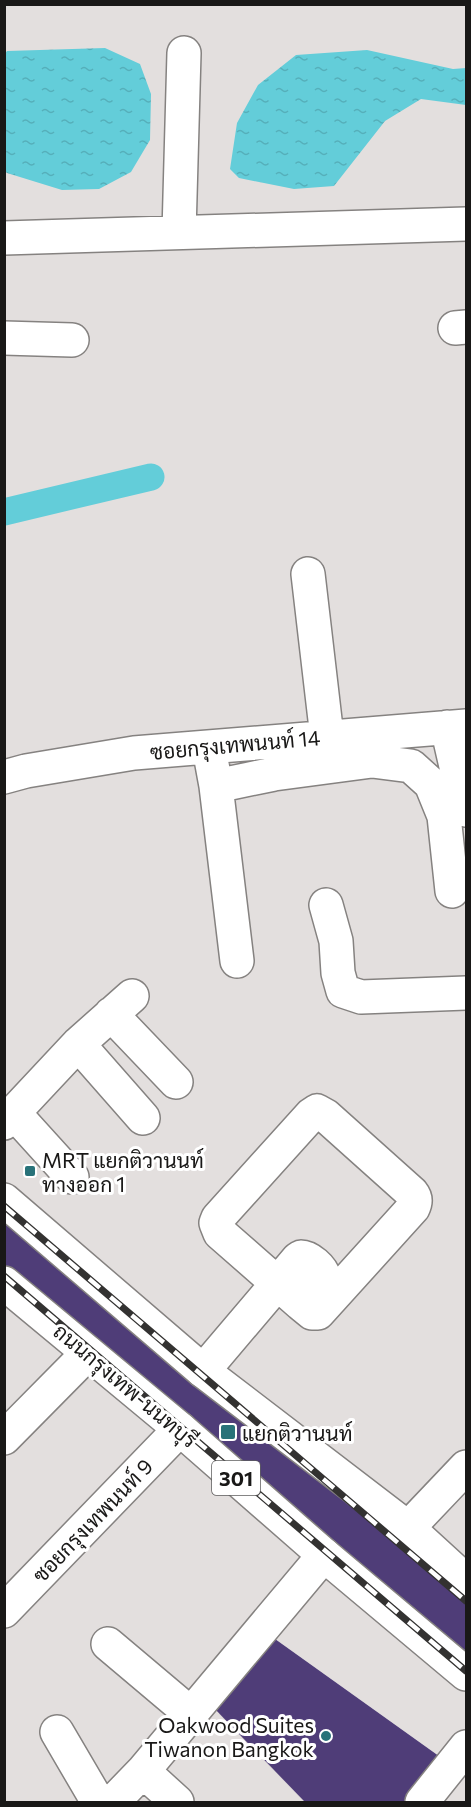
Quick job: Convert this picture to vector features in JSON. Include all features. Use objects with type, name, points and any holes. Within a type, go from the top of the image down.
[{"type":"street","points":[[179,232],[184,53]]},
{"type":"street","points":[[4,238],[466,224]]},
{"type":"street","points":[[4,338],[72,340]]},
{"type":"street","points":[[308,574],[327,737]]},
{"type":"street","points":[[457,726],[466,810]]},
{"type":"street","name":"ซอยกรุงเทพนนท์ 14","points":[[4,777],[26,771],[134,753],[457,726]]},
{"type":"street","points":[[208,748],[216,786],[237,961]]},
{"type":"street","points":[[216,786],[274,774],[372,761],[411,766],[431,784],[444,816],[452,891]]},
{"type":"street","points":[[326,905],[336,941],[338,973],[343,991],[360,997],[466,993]]},
{"type":"street","points":[[72,1176],[9,1118],[78,1044],[122,1005],[176,1082]]},
{"type":"street","points":[[78,1044],[143,1118]]},
{"type":"street","points":[[314,1112],[321,1112],[412,1193],[415,1203],[413,1209],[318,1313],[312,1313],[289,1294],[220,1233],[216,1222],[311,1115],[314,1112]]},
{"type":"street","points":[[4,1200],[203,1371],[408,1528],[466,1581]]},
{"type":"street","name":"ถนนกรุงเทพ-นนทบุรี","points":[[4,1283],[180,1429],[324,1556],[466,1674]]},
{"type":"street","points":[[203,1371],[289,1294]]},
{"type":"street","points":[[4,1438],[88,1353]]},
{"type":"street","name":"ซอยกรุงเทพนนท์ 9","points":[[4,1611],[180,1429]]},
{"type":"street","points":[[408,1528],[466,1467]]},
{"type":"street","points":[[113,1803],[143,1771],[324,1556]]},
{"type":"street","points":[[108,1644],[191,1714]]},
{"type":"street","points":[[57,1732],[98,1803]]},
{"type":"street","points":[[422,1803],[466,1747]]},
{"type":"street","points":[[143,1771],[177,1803]]},
{"type":"water","points":[[105,48],[140,64],[151,94],[150,140],[131,172],[99,189],[62,190],[7,173],[4,170],[4,55],[7,51]]},
{"type":"water","points":[[367,50],[453,69],[466,68],[466,105],[421,99],[385,121],[334,186],[294,189],[239,178],[230,169],[237,123],[258,85],[296,55]]},
{"type":"building","name":"แยกติวานนท์","points":[[4,1190],[466,1584],[466,1685],[4,1291]]},
{"type":"building","name":"Oakwood Suites Tiwanon Bangkok","points":[[275,1639],[450,1764],[417,1802],[305,1802],[214,1708]]},
{"type":"waterway","points":[[4,512],[151,477]]},
{"type":"railway","points":[[4,1206],[466,1601]]},
{"type":"railway","points":[[4,1276],[466,1671]]},
{"type":"place","name":"MRT แยกติวานนท์ ทางออก 1","points":[[30,1171]]},
{"type":"place","name":"แยกติวานนท์","points":[[228,1432]]},
{"type":"place","name":"Oakwood Suites Tiwanon Bangkok","points":[[326,1736]]}]
